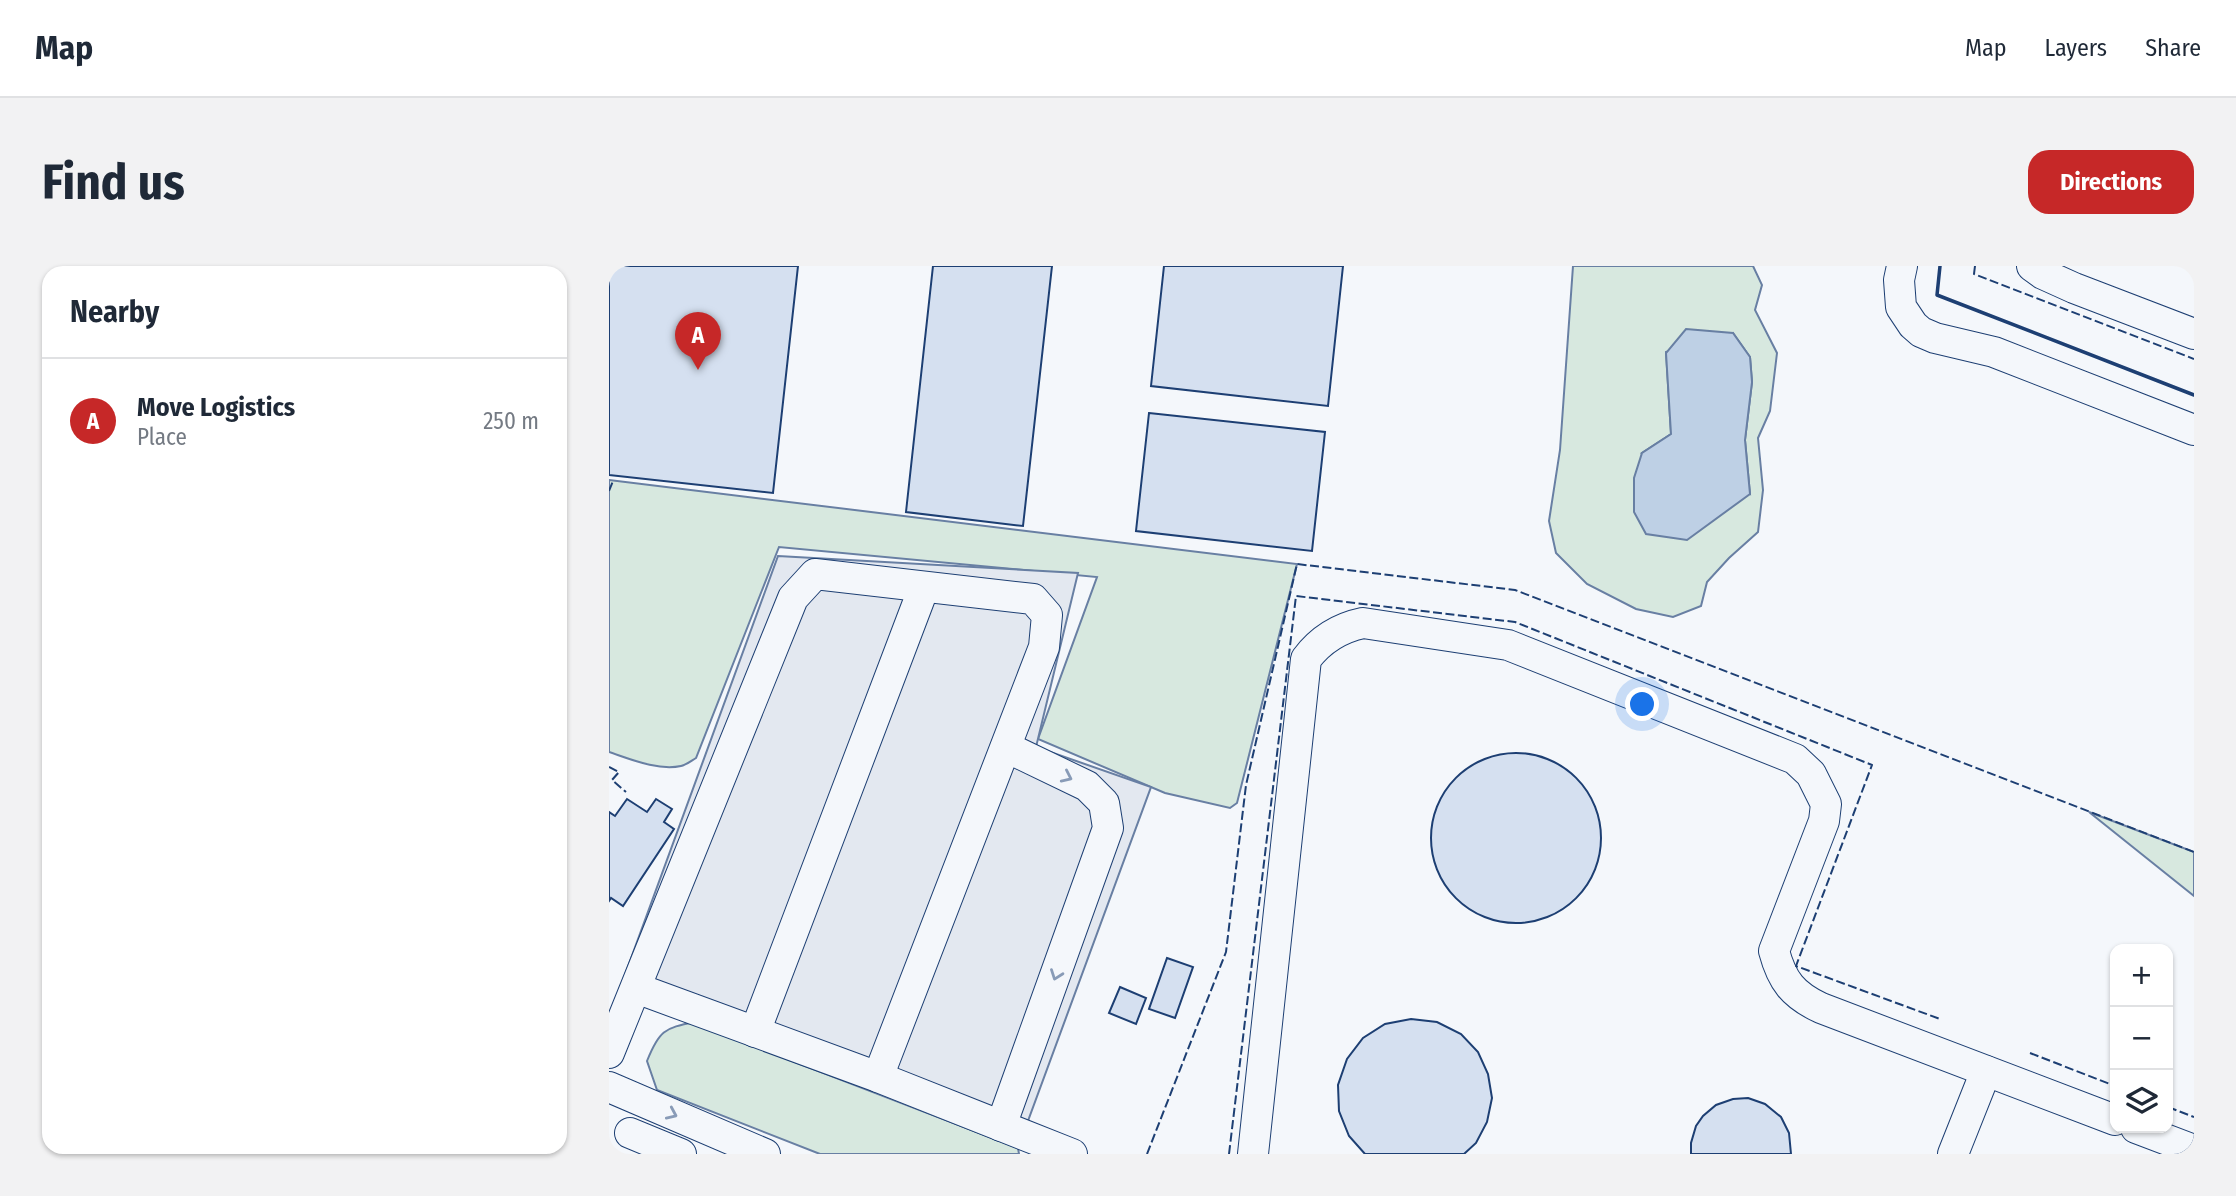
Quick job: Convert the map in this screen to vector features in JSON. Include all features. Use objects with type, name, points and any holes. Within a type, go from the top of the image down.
[{"type":"lane","points":[[1902,266],[1899,281],[1901,307],[1921,332],[1994,352],[2194,430]]},
{"type":"lane","points":[[2032,266],[2074,288],[2194,334]]},
{"type":"lane","points":[[609,1053],[793,598],[815,574],[1033,599],[1047,615],[1044,647],[878,1077]]},
{"type":"lane","points":[[755,1032],[923,587]]},
{"type":"lane","points":[[1253,1154],[1306,659],[1314,648],[1331,635],[1347,626],[1363,623],[1507,645],[1795,759],[1811,774],[1826,804],[1824,821],[1774,951],[1779,971],[1790,988],[1821,1008],[2110,1118]]},
{"type":"lane","points":[[1001,1126],[1108,828],[1104,803],[1087,786],[1006,747]]},
{"type":"lane","points":[[636,988],[878,1077],[1001,1126],[1037,1147],[1072,1154]]},
{"type":"lane","points":[[1953,1154],[1986,1071]]},
{"type":"lane","points":[[609,1087],[760,1153]]},
{"type":"lane","points":[[619,1129],[652,1154]]},
{"type":"lane","points":[[619,1129],[681,1154]]},
{"type":"lane","points":[[2149,1133],[2194,1150]]},
{"type":"shaded area","points":[[1573,266],[1753,266],[1762,285],[1755,310],[1777,353],[1770,411],[1758,438],[1763,490],[1758,532],[1707,582],[1701,606],[1673,617],[1636,609],[1587,584],[1556,553],[1549,521],[1560,450]],"holes":[[[1733,333],[1750,357],[1752,382],[1745,440],[1750,494],[1642,453],[1671,434],[1666,352]]]},
{"type":"shaded area","points":[[609,480],[1297,564],[1237,803],[1230,808],[1165,793],[1038,739],[1097,577],[779,547],[696,758],[681,766],[663,767],[644,764],[609,752]]},
{"type":"shaded area","points":[[778,556],[1078,573],[1036,747],[1151,787],[1018,1148],[618,994]]},
{"type":"shaded area","points":[[2089,812],[2194,852],[2194,896]]},
{"type":"shaded area","points":[[695,1022],[1018,1148],[1019,1154],[820,1154],[657,1090],[647,1061],[655,1043],[669,1029]]},
{"type":"water","points":[[1686,329],[1733,333],[1750,357],[1752,382],[1745,440],[1750,494],[1687,540],[1646,534],[1634,512],[1634,478],[1642,453],[1671,434],[1666,353]]},
{"type":"building","points":[[609,266],[798,266],[773,493],[609,475]]},
{"type":"building","points":[[933,266],[1052,266],[1023,526],[906,512]]},
{"type":"building","points":[[1164,266],[1343,266],[1328,406],[1151,386]]},
{"type":"building","points":[[1149,413],[1325,432],[1312,551],[1136,531]]},
{"type":"building","points":[[1516,753],[1549,759],[1576,778],[1595,805],[1601,838],[1595,871],[1576,898],[1549,917],[1516,923],[1483,917],[1456,898],[1437,871],[1431,838],[1437,805],[1456,778],[1483,759]]},
{"type":"building","points":[[627,799],[647,812],[656,799],[672,809],[664,822],[674,829],[623,906],[611,898],[609,901],[609,812],[615,816]]},
{"type":"building","points":[[1167,958],[1193,967],[1175,1018],[1149,1009]]},
{"type":"building","points":[[1120,987],[1146,998],[1136,1024],[1109,1013]]},
{"type":"building","points":[[1411,1019],[1437,1022],[1461,1034],[1478,1052],[1488,1074],[1492,1098],[1487,1122],[1476,1143],[1464,1154],[1365,1154],[1349,1136],[1339,1111],[1338,1085],[1347,1059],[1363,1038],[1385,1024]]},
{"type":"building","points":[[1748,1098],[1765,1104],[1781,1117],[1789,1133],[1791,1154],[1691,1154],[1696,1126],[1703,1116],[1716,1105],[1733,1099]]},
{"type":"fence","points":[[1975,266],[1974,274],[2194,359]]},
{"type":"fence","points":[[609,491],[613,481]]},
{"type":"fence","points":[[1147,1154],[1226,952],[1246,785],[1297,564],[1515,590],[2194,852]]},
{"type":"fence","points":[[1229,1154],[1296,596],[1515,622],[1872,765],[1796,966],[1940,1019]]},
{"type":"fence","points":[[609,767],[619,772],[612,780],[626,792]]},
{"type":"fence","points":[[2030,1053],[2110,1084]]},
{"type":"fence","points":[[2173,1109],[2194,1117]]},
{"type":"wall","points":[[1940,266],[1937,295],[2194,395]]},
{"type":"place","name":"Move Logistics","points":[[698,370]]}]
